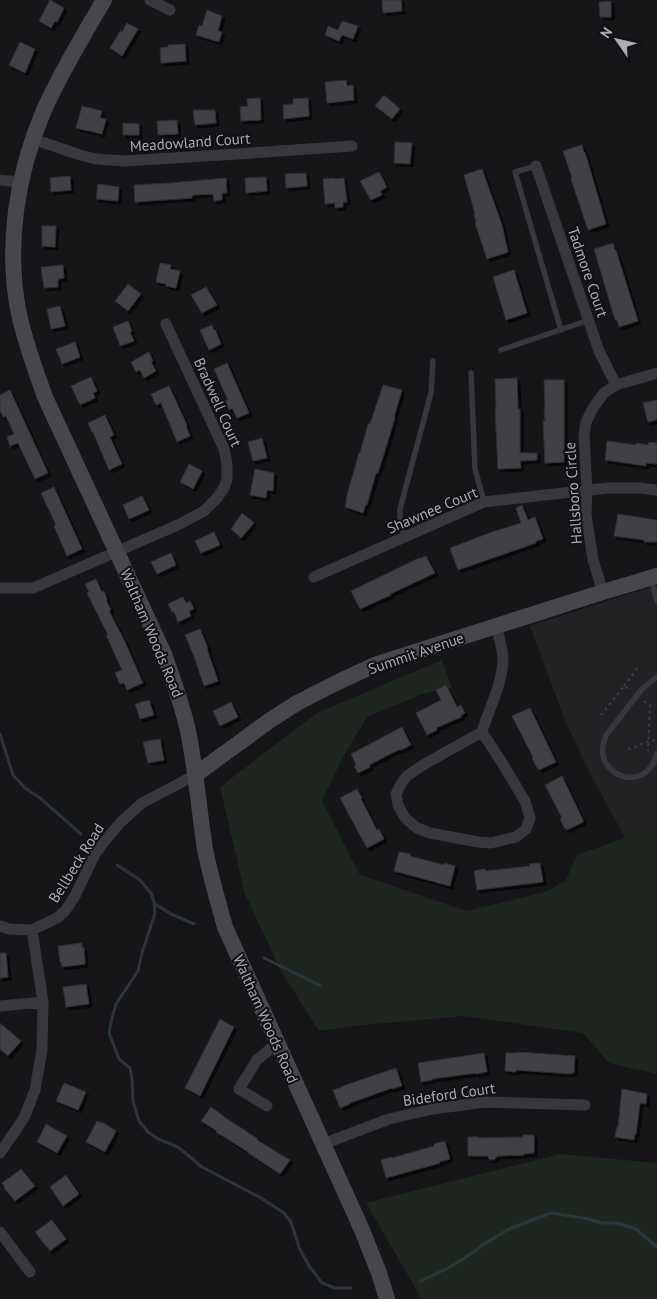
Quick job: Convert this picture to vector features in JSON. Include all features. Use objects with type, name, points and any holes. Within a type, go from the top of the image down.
[{"type":"street","name":"Waltham Woods Road","points":[[104,0],[70,58],[44,111],[33,139],[21,182],[16,208],[13,255],[18,312],[25,341],[45,397],[164,654],[174,680],[188,729],[205,850],[225,927],[368,1246],[387,1299]]},
{"type":"street","points":[[150,0],[170,10]]},
{"type":"street","name":"Meadowland Court","points":[[33,139],[96,159],[125,161],[352,146]]},
{"type":"street","name":"Tadmore Court","points":[[536,166],[599,350],[616,385]]},
{"type":"street","points":[[0,180],[21,182]]},
{"type":"street","name":"Bradwell Court","points":[[0,588],[33,588],[180,524],[204,511],[224,488],[227,479],[227,464],[224,449],[166,324]]},
{"type":"street","name":"Hallsboro Circle","points":[[603,592],[593,560],[586,514],[587,491],[584,435],[586,422],[604,393],[616,385],[657,373]]},
{"type":"street","name":"Shawnee Court","points":[[314,577],[484,502],[607,488],[657,490]]},
{"type":"street","name":"Summit Avenue","points":[[195,775],[297,703],[377,664],[653,577]]},
{"type":"street","points":[[482,732],[500,758],[525,801],[530,818],[526,829],[516,837],[491,843],[439,835],[417,828],[405,818],[398,805],[396,794],[400,784],[407,776],[482,732],[498,688],[502,668],[502,650],[496,626]]},
{"type":"street","name":"Bellbeck Road","points":[[32,930],[58,918],[65,911],[95,854],[121,822],[142,804],[195,775]]},
{"type":"street","points":[[0,926],[32,930],[43,1002],[42,1050],[35,1090],[24,1118],[0,1153]]},
{"type":"street","points":[[0,1006],[43,1002]]},
{"type":"street","points":[[267,1106],[239,1089],[257,1060],[277,1042]]},
{"type":"street","name":"Bideford Court","points":[[323,1144],[389,1119],[433,1109],[485,1102],[585,1105]]},
{"type":"street","points":[[0,1232],[30,1272]]},
{"type":"lane","points":[[536,166],[515,172],[561,330]]},
{"type":"lane","points":[[501,350],[589,320]]},
{"type":"lane","points":[[406,537],[400,526],[400,509],[431,393],[432,362]]},
{"type":"lane","points":[[471,373],[475,469],[484,502]]},
{"type":"lane","points":[[653,577],[657,601]]},
{"type":"lane","points":[[657,671],[657,681]]},
{"type":"lane","points":[[657,677],[642,689],[607,734],[603,741],[602,749],[603,758],[607,766],[621,776],[630,777],[645,773],[651,767],[657,753]]},
{"type":"path","points":[[624,686],[638,666]]},
{"type":"path","points":[[628,749],[648,741],[657,740]]},
{"type":"shaded area","points":[[657,585],[657,888],[633,852],[593,779],[566,723],[530,626]]},
{"type":"shaded area","points":[[442,660],[452,688],[422,694],[367,717],[342,759],[322,801],[360,875],[467,911],[548,891],[566,880],[577,855],[641,832],[657,842],[657,1074],[609,1063],[583,1033],[464,1016],[319,1031],[281,971],[245,894],[220,787],[317,713]]},
{"type":"shaded area","points":[[560,1154],[657,1163],[657,1299],[420,1299],[366,1203]]},
{"type":"building","points":[[50,0],[64,8],[57,22],[55,21],[51,28],[39,21]]},
{"type":"building","points":[[382,0],[401,0],[402,11],[383,13]]},
{"type":"building","points":[[611,1],[611,17],[600,17],[599,2]]},
{"type":"building","points":[[207,10],[222,16],[218,31],[222,32],[219,42],[196,35],[199,25],[202,26]]},
{"type":"building","points":[[342,21],[358,26],[353,39],[342,35],[339,41],[325,35],[328,26],[338,30]]},
{"type":"building","points":[[127,23],[138,29],[122,56],[110,48]]},
{"type":"building","points":[[20,42],[35,49],[25,73],[9,65]]},
{"type":"building","points":[[185,44],[186,61],[161,63],[160,48],[168,47],[168,45]]},
{"type":"building","points":[[346,80],[347,86],[353,85],[354,100],[327,103],[325,82]]},
{"type":"building","points":[[384,95],[400,109],[392,119],[375,106]]},
{"type":"building","points":[[260,98],[261,120],[241,121],[240,107],[248,106],[247,99]]},
{"type":"building","points":[[308,98],[309,116],[284,119],[283,105],[293,104],[293,99]]},
{"type":"building","points":[[82,106],[102,111],[100,118],[106,119],[102,134],[76,128]]},
{"type":"building","points":[[193,110],[215,110],[216,123],[195,125]]},
{"type":"building","points":[[177,120],[178,134],[158,135],[157,121]]},
{"type":"building","points":[[123,123],[139,124],[139,135],[123,135]]},
{"type":"building","points":[[395,142],[412,143],[410,164],[394,163]]},
{"type":"building","points":[[582,145],[606,224],[588,230],[563,151]]},
{"type":"building","points":[[482,169],[502,225],[508,252],[487,259],[475,223],[475,214],[464,175]]},
{"type":"building","points":[[379,172],[387,187],[380,191],[382,195],[371,200],[360,181]]},
{"type":"building","points":[[306,173],[307,186],[286,188],[285,174]]},
{"type":"building","points":[[70,176],[71,190],[51,192],[50,178]]},
{"type":"building","points":[[266,177],[267,191],[246,193],[245,178]]},
{"type":"building","points":[[226,178],[227,193],[222,193],[222,200],[214,201],[213,194],[192,195],[192,198],[135,202],[134,185]]},
{"type":"building","points":[[344,178],[347,202],[343,202],[343,207],[335,208],[335,203],[325,204],[323,179]]},
{"type":"building","points":[[98,184],[119,187],[118,201],[96,199]]},
{"type":"building","points":[[42,226],[56,226],[55,247],[42,246]]},
{"type":"building","points":[[613,243],[638,321],[619,327],[617,320],[615,320],[594,249]]},
{"type":"building","points":[[160,263],[171,265],[170,269],[180,271],[176,288],[156,282]]},
{"type":"building","points":[[63,265],[64,278],[58,279],[58,287],[44,288],[41,267]]},
{"type":"building","points":[[514,270],[527,313],[506,320],[493,277]]},
{"type":"building","points":[[128,284],[141,294],[128,311],[115,301]]},
{"type":"building","points":[[206,287],[217,305],[202,313],[191,295]]},
{"type":"building","points":[[60,306],[65,326],[51,329],[47,309]]},
{"type":"building","points":[[128,321],[134,341],[120,346],[113,327]]},
{"type":"building","points":[[212,325],[221,344],[209,350],[200,330]]},
{"type":"building","points":[[75,342],[80,357],[62,364],[56,349]]},
{"type":"building","points":[[149,352],[153,361],[151,362],[156,371],[144,378],[140,370],[136,372],[131,362]]},
{"type":"building","points":[[227,363],[249,413],[237,418],[232,408],[229,410],[225,400],[228,400],[214,369]]},
{"type":"building","points":[[91,377],[97,391],[93,393],[95,398],[80,405],[71,386]]},
{"type":"building","points":[[517,378],[518,409],[520,409],[520,453],[537,453],[537,460],[520,461],[521,468],[498,469],[495,379]]},
{"type":"building","points":[[544,380],[564,380],[564,462],[545,463]]},
{"type":"building","points":[[383,385],[402,390],[378,473],[376,473],[363,513],[345,507],[346,499],[368,424],[370,424]]},
{"type":"building","points":[[169,386],[190,436],[177,442],[161,403],[156,405],[151,394]]},
{"type":"building","points":[[10,390],[48,473],[35,479],[18,443],[10,446],[7,437],[14,434],[6,416],[3,417],[0,410],[0,395]]},
{"type":"building","points":[[657,400],[657,420],[648,422],[643,403]]},
{"type":"building","points":[[105,415],[114,435],[110,437],[122,464],[109,470],[88,423]]},
{"type":"building","points":[[262,438],[267,458],[253,461],[248,442]]},
{"type":"building","points":[[607,441],[636,445],[636,443],[648,445],[649,442],[657,443],[657,464],[646,463],[646,466],[605,460]]},
{"type":"building","points":[[189,464],[202,471],[193,489],[180,482]]},
{"type":"building","points":[[255,469],[274,473],[273,491],[267,490],[266,498],[250,495]]},
{"type":"building","points":[[54,487],[82,549],[67,556],[54,526],[56,525],[41,493]]},
{"type":"building","points":[[142,496],[149,510],[129,519],[123,505]]},
{"type":"building","points":[[522,505],[528,520],[535,517],[543,539],[458,570],[450,548],[521,523],[516,508]]},
{"type":"building","points":[[242,513],[254,523],[241,538],[231,529]]},
{"type":"building","points":[[618,514],[657,520],[657,542],[644,542],[644,540],[614,536]]},
{"type":"building","points":[[214,532],[220,545],[201,553],[195,541]]},
{"type":"building","points":[[171,553],[176,565],[157,574],[151,562]]},
{"type":"building","points":[[426,556],[435,573],[360,609],[351,591]]},
{"type":"building","points":[[96,579],[102,592],[104,591],[111,610],[109,611],[143,683],[127,690],[124,683],[120,684],[115,673],[122,670],[106,635],[108,635],[87,593],[89,592],[85,584]]},
{"type":"building","points":[[183,597],[186,603],[190,601],[194,609],[189,611],[191,616],[178,622],[168,604]]},
{"type":"building","points":[[200,629],[218,681],[204,686],[185,635]]},
{"type":"building","points":[[446,685],[457,707],[461,705],[465,713],[461,717],[436,728],[437,730],[427,735],[416,713],[441,700],[436,690]]},
{"type":"building","points":[[149,700],[154,715],[140,719],[135,704]]},
{"type":"building","points":[[231,702],[238,717],[220,726],[213,711]]},
{"type":"building","points":[[530,708],[556,762],[539,770],[512,716]]},
{"type":"building","points":[[402,727],[411,745],[369,765],[370,767],[358,773],[351,754]]},
{"type":"building","points":[[160,739],[164,760],[148,763],[143,742]]},
{"type":"building","points":[[562,776],[583,820],[583,822],[567,830],[545,785]]},
{"type":"building","points":[[357,789],[377,830],[379,829],[384,839],[367,848],[340,798]]},
{"type":"building","points":[[399,852],[444,865],[444,863],[455,866],[450,886],[394,871]]},
{"type":"building","points":[[540,863],[543,882],[477,890],[474,871],[530,866],[529,864]]},
{"type":"building","points":[[82,943],[85,964],[62,967],[58,946]]},
{"type":"building","points":[[0,953],[6,953],[8,977],[0,978]]},
{"type":"building","points":[[86,984],[89,1004],[66,1007],[63,987]]},
{"type":"building","points":[[220,1019],[234,1027],[200,1096],[185,1088]]},
{"type":"building","points":[[0,1023],[21,1041],[8,1056],[0,1049]]},
{"type":"building","points":[[484,1053],[487,1072],[421,1082],[418,1063]]},
{"type":"building","points":[[506,1053],[575,1056],[574,1073],[505,1071]]},
{"type":"building","points":[[396,1068],[402,1086],[340,1108],[333,1090]]},
{"type":"building","points":[[64,1083],[86,1092],[78,1110],[56,1101]]},
{"type":"building","points":[[622,1089],[647,1094],[646,1104],[640,1103],[634,1140],[615,1137],[618,1127]]},
{"type":"building","points":[[211,1107],[257,1140],[290,1160],[280,1174],[201,1121]]},
{"type":"building","points":[[97,1121],[116,1131],[105,1152],[86,1142]]},
{"type":"building","points":[[46,1124],[67,1136],[57,1153],[37,1142]]},
{"type":"building","points":[[523,1135],[534,1135],[534,1153],[497,1156],[493,1160],[489,1159],[488,1156],[468,1156],[468,1137],[523,1137]]},
{"type":"building","points":[[445,1141],[450,1159],[386,1178],[381,1160],[434,1146],[434,1144]]},
{"type":"building","points":[[21,1169],[35,1186],[15,1201],[2,1183]]},
{"type":"building","points":[[66,1175],[79,1194],[63,1206],[50,1187]]},
{"type":"building","points":[[52,1220],[66,1239],[50,1251],[35,1232]]},
{"type":"waterway","points":[[0,734],[13,775],[25,788],[40,798],[81,834]]},
{"type":"waterway","points":[[117,865],[140,880],[151,893],[155,913],[138,971],[116,1004],[109,1033],[119,1059],[130,1068],[133,1101],[139,1121],[148,1132],[158,1139],[178,1147],[202,1167],[261,1198],[284,1213],[291,1222],[299,1247],[309,1266],[322,1283],[335,1288],[351,1288]]},
{"type":"waterway","points":[[155,904],[171,914],[194,924]]},
{"type":"waterway","points":[[264,958],[321,986]]},
{"type":"waterway","points":[[421,1281],[465,1258],[509,1229],[551,1213],[602,1223],[617,1223],[636,1229],[657,1247]]}]
